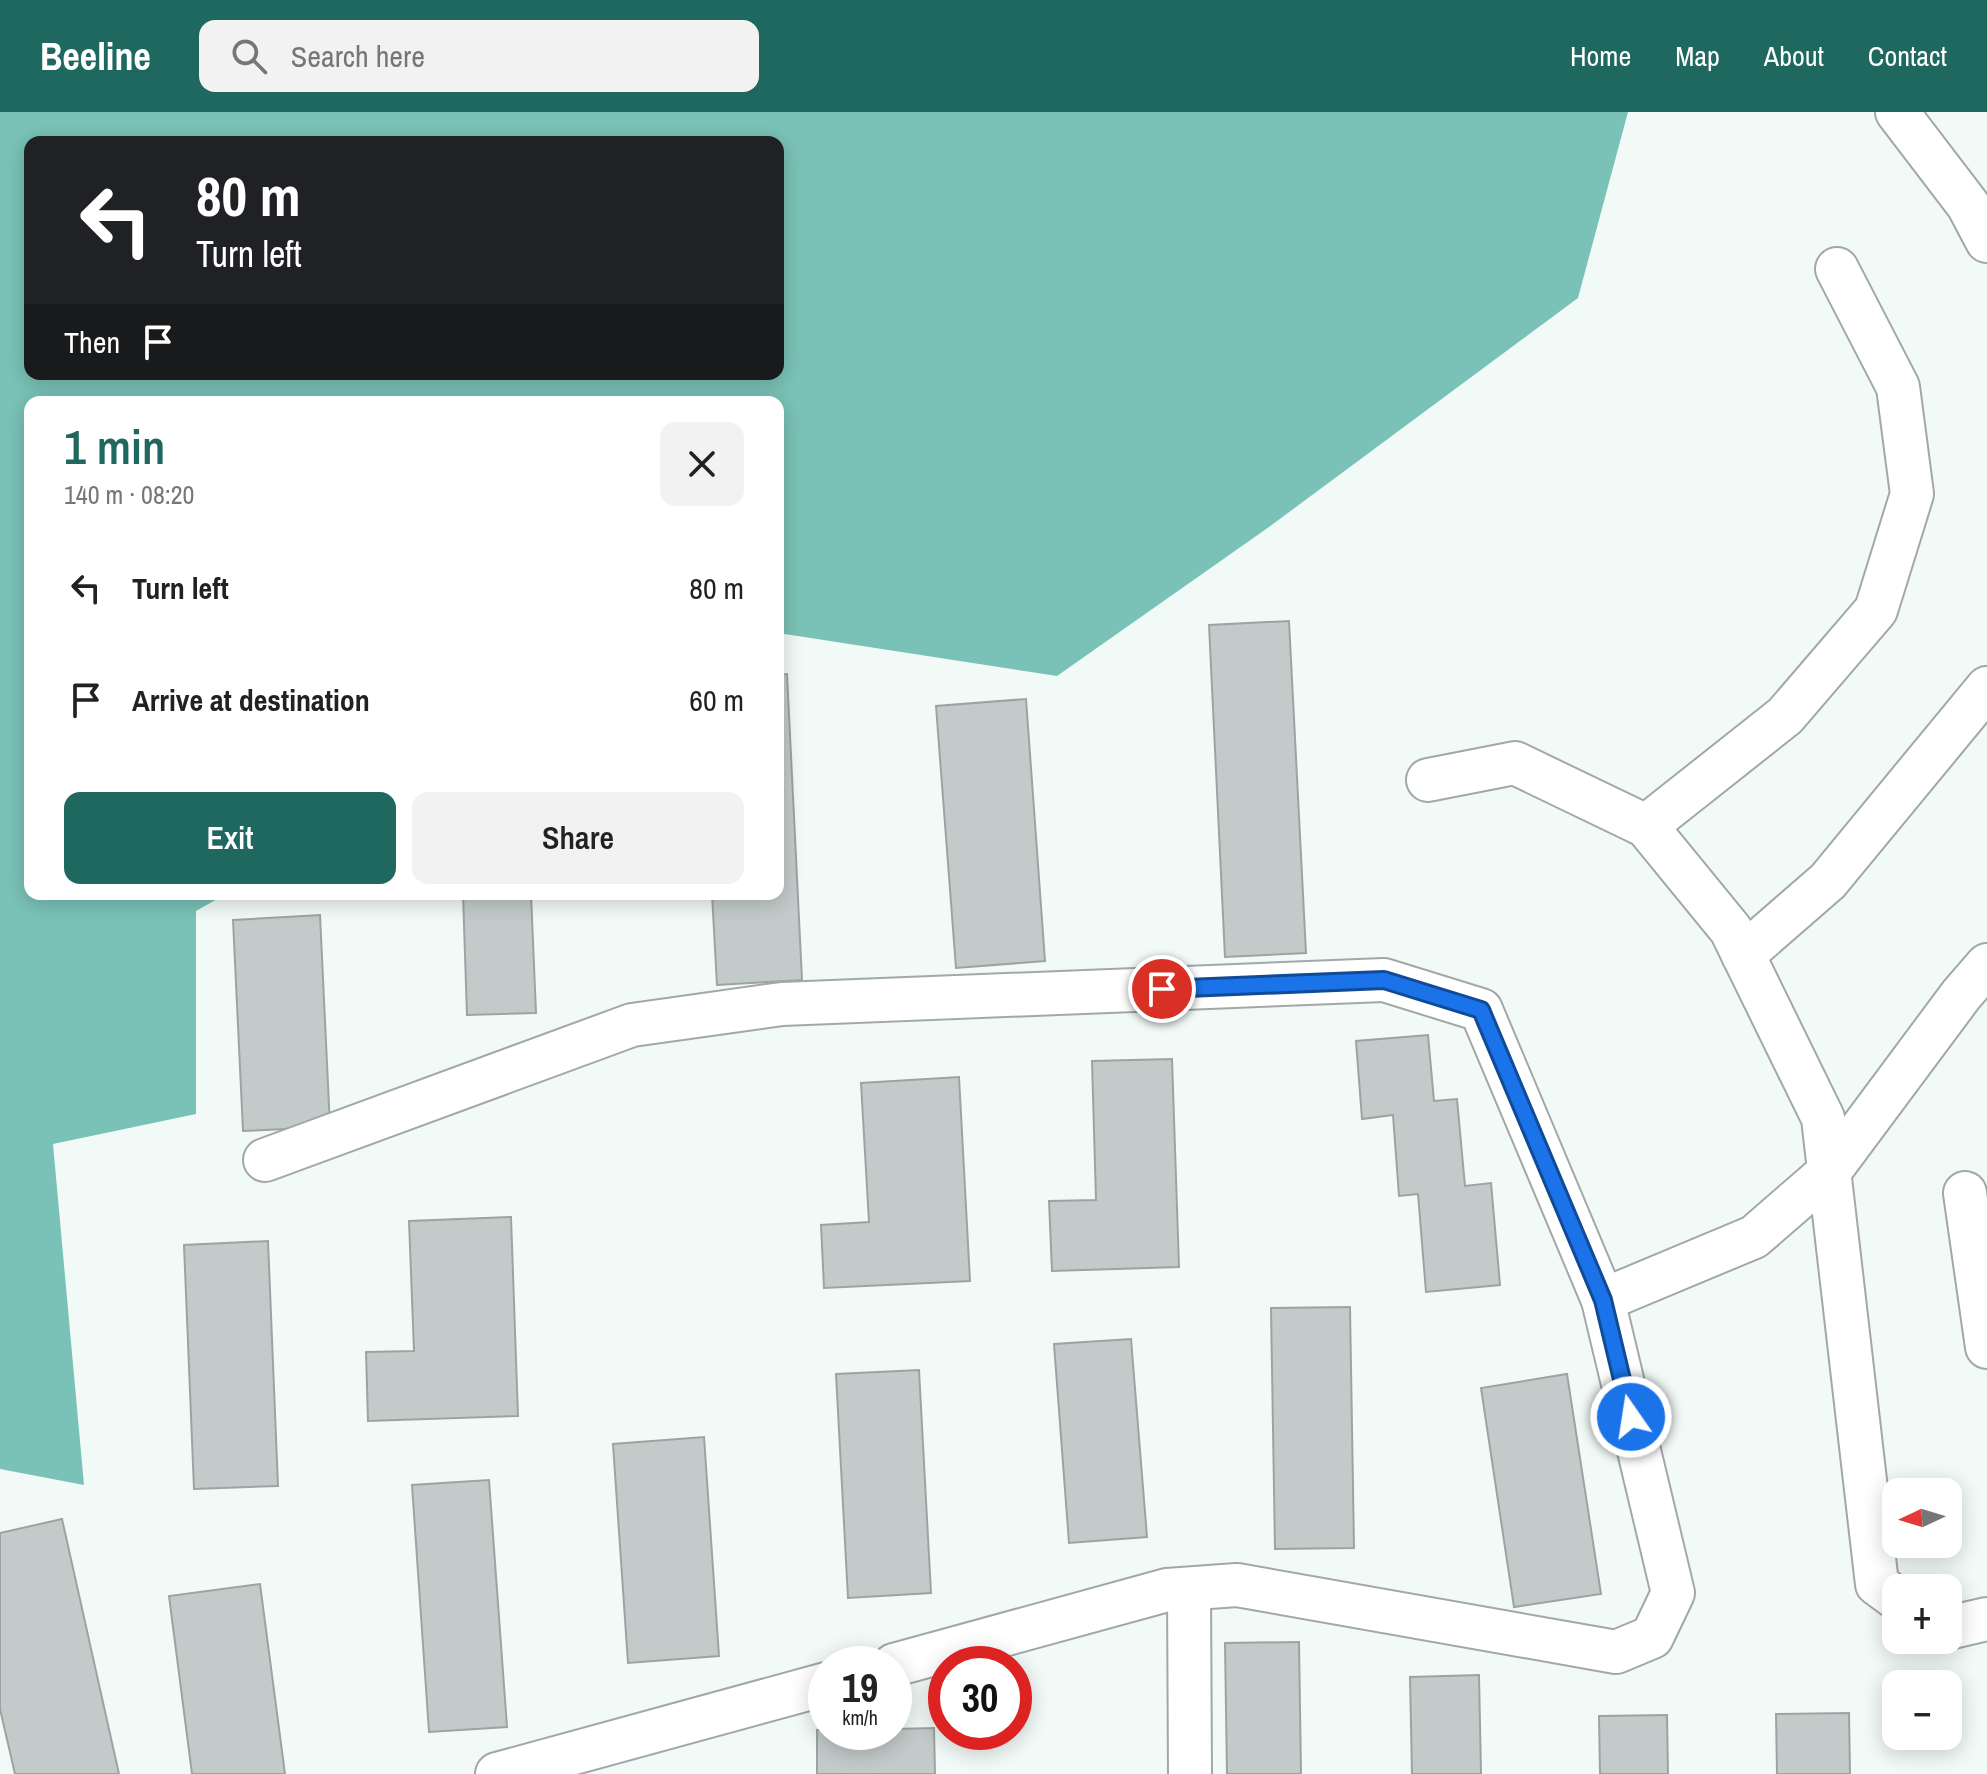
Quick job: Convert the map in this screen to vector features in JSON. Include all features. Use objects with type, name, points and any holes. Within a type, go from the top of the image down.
[{"type":"street","points":[[1897,112],[1968,205],[1987,241]]},
{"type":"street","points":[[1646,826],[1785,716],[1876,610],[1912,494],[1898,387],[1837,269]]},
{"type":"street","points":[[1743,955],[1828,881],[1987,688]]},
{"type":"street","points":[[1428,780],[1515,763],[1646,826],[1731,930],[1823,1118],[1877,1584],[1882,1588]]},
{"type":"street","points":[[1603,1300],[1754,1237],[1830,1171],[1961,995],[1987,965]]},
{"type":"street","points":[[265,1160],[632,1025],[782,1004],[1384,980],[1481,1010],[1603,1300],[1673,1593],[1652,1637],[1616,1652],[1237,1585],[1167,1590],[912,1660]]},
{"type":"street","points":[[1965,1193],[1987,1347]]},
{"type":"street","points":[[1189,1589],[1190,1774]]},
{"type":"street","points":[[1962,1625],[1987,1619]]},
{"type":"street","points":[[497,1774],[808,1689]]},
{"type":"green space","points":[[0,112],[1628,112],[1578,298],[1269,527],[1057,676],[784,634],[784,396],[24,396],[24,900],[215,900],[196,911],[196,1114],[53,1144],[84,1485],[0,1469]]},
{"type":"building","points":[[1289,621],[1306,953],[1225,957],[1209,625]]},
{"type":"building","points":[[784,674],[787,674],[802,980],[717,985],[712,900],[784,900]]},
{"type":"building","points":[[1026,699],[1045,961],[956,968],[936,706]]},
{"type":"building","points":[[463,900],[531,900],[536,1013],[467,1015]]},
{"type":"building","points":[[320,915],[330,1127],[243,1131],[233,920]]},
{"type":"building","points":[[1428,1035],[1434,1101],[1457,1099],[1465,1186],[1491,1183],[1500,1285],[1426,1292],[1418,1194],[1399,1196],[1393,1115],[1362,1119],[1356,1041]]},
{"type":"building","points":[[1172,1059],[1179,1267],[1052,1271],[1049,1201],[1096,1200],[1092,1061]]},
{"type":"building","points":[[959,1077],[970,1281],[824,1288],[821,1225],[869,1222],[861,1083]]},
{"type":"building","points":[[511,1217],[518,1416],[368,1421],[366,1352],[414,1351],[409,1221]]},
{"type":"building","points":[[268,1241],[278,1486],[194,1489],[184,1245]]},
{"type":"building","points":[[1350,1307],[1354,1548],[1275,1549],[1271,1308]]},
{"type":"building","points":[[1131,1339],[1147,1537],[1069,1543],[1054,1344]]},
{"type":"building","points":[[919,1370],[931,1593],[848,1598],[836,1374]]},
{"type":"building","points":[[1567,1374],[1601,1594],[1514,1607],[1481,1388]]},
{"type":"building","points":[[704,1437],[719,1656],[628,1663],[613,1444]]},
{"type":"building","points":[[489,1480],[507,1727],[429,1732],[412,1485]]},
{"type":"building","points":[[62,1519],[119,1774],[15,1774],[0,1709],[0,1533]]},
{"type":"building","points":[[260,1584],[285,1774],[192,1774],[169,1596]]},
{"type":"building","points":[[1299,1642],[1301,1774],[1227,1774],[1225,1643]]},
{"type":"building","points":[[1479,1675],[1481,1774],[1412,1774],[1410,1677]]},
{"type":"building","points":[[1849,1713],[1850,1774],[1777,1774],[1776,1714]]},
{"type":"building","points":[[1667,1715],[1668,1774],[1600,1774],[1599,1716]]},
{"type":"building","points":[[928,1728],[928,1750],[934,1750],[935,1774],[817,1774],[817,1750],[912,1750],[912,1729]]},
{"type":"route","points":[[1162,989],[1384,980],[1481,1010],[1603,1300],[1631,1417]]}]
